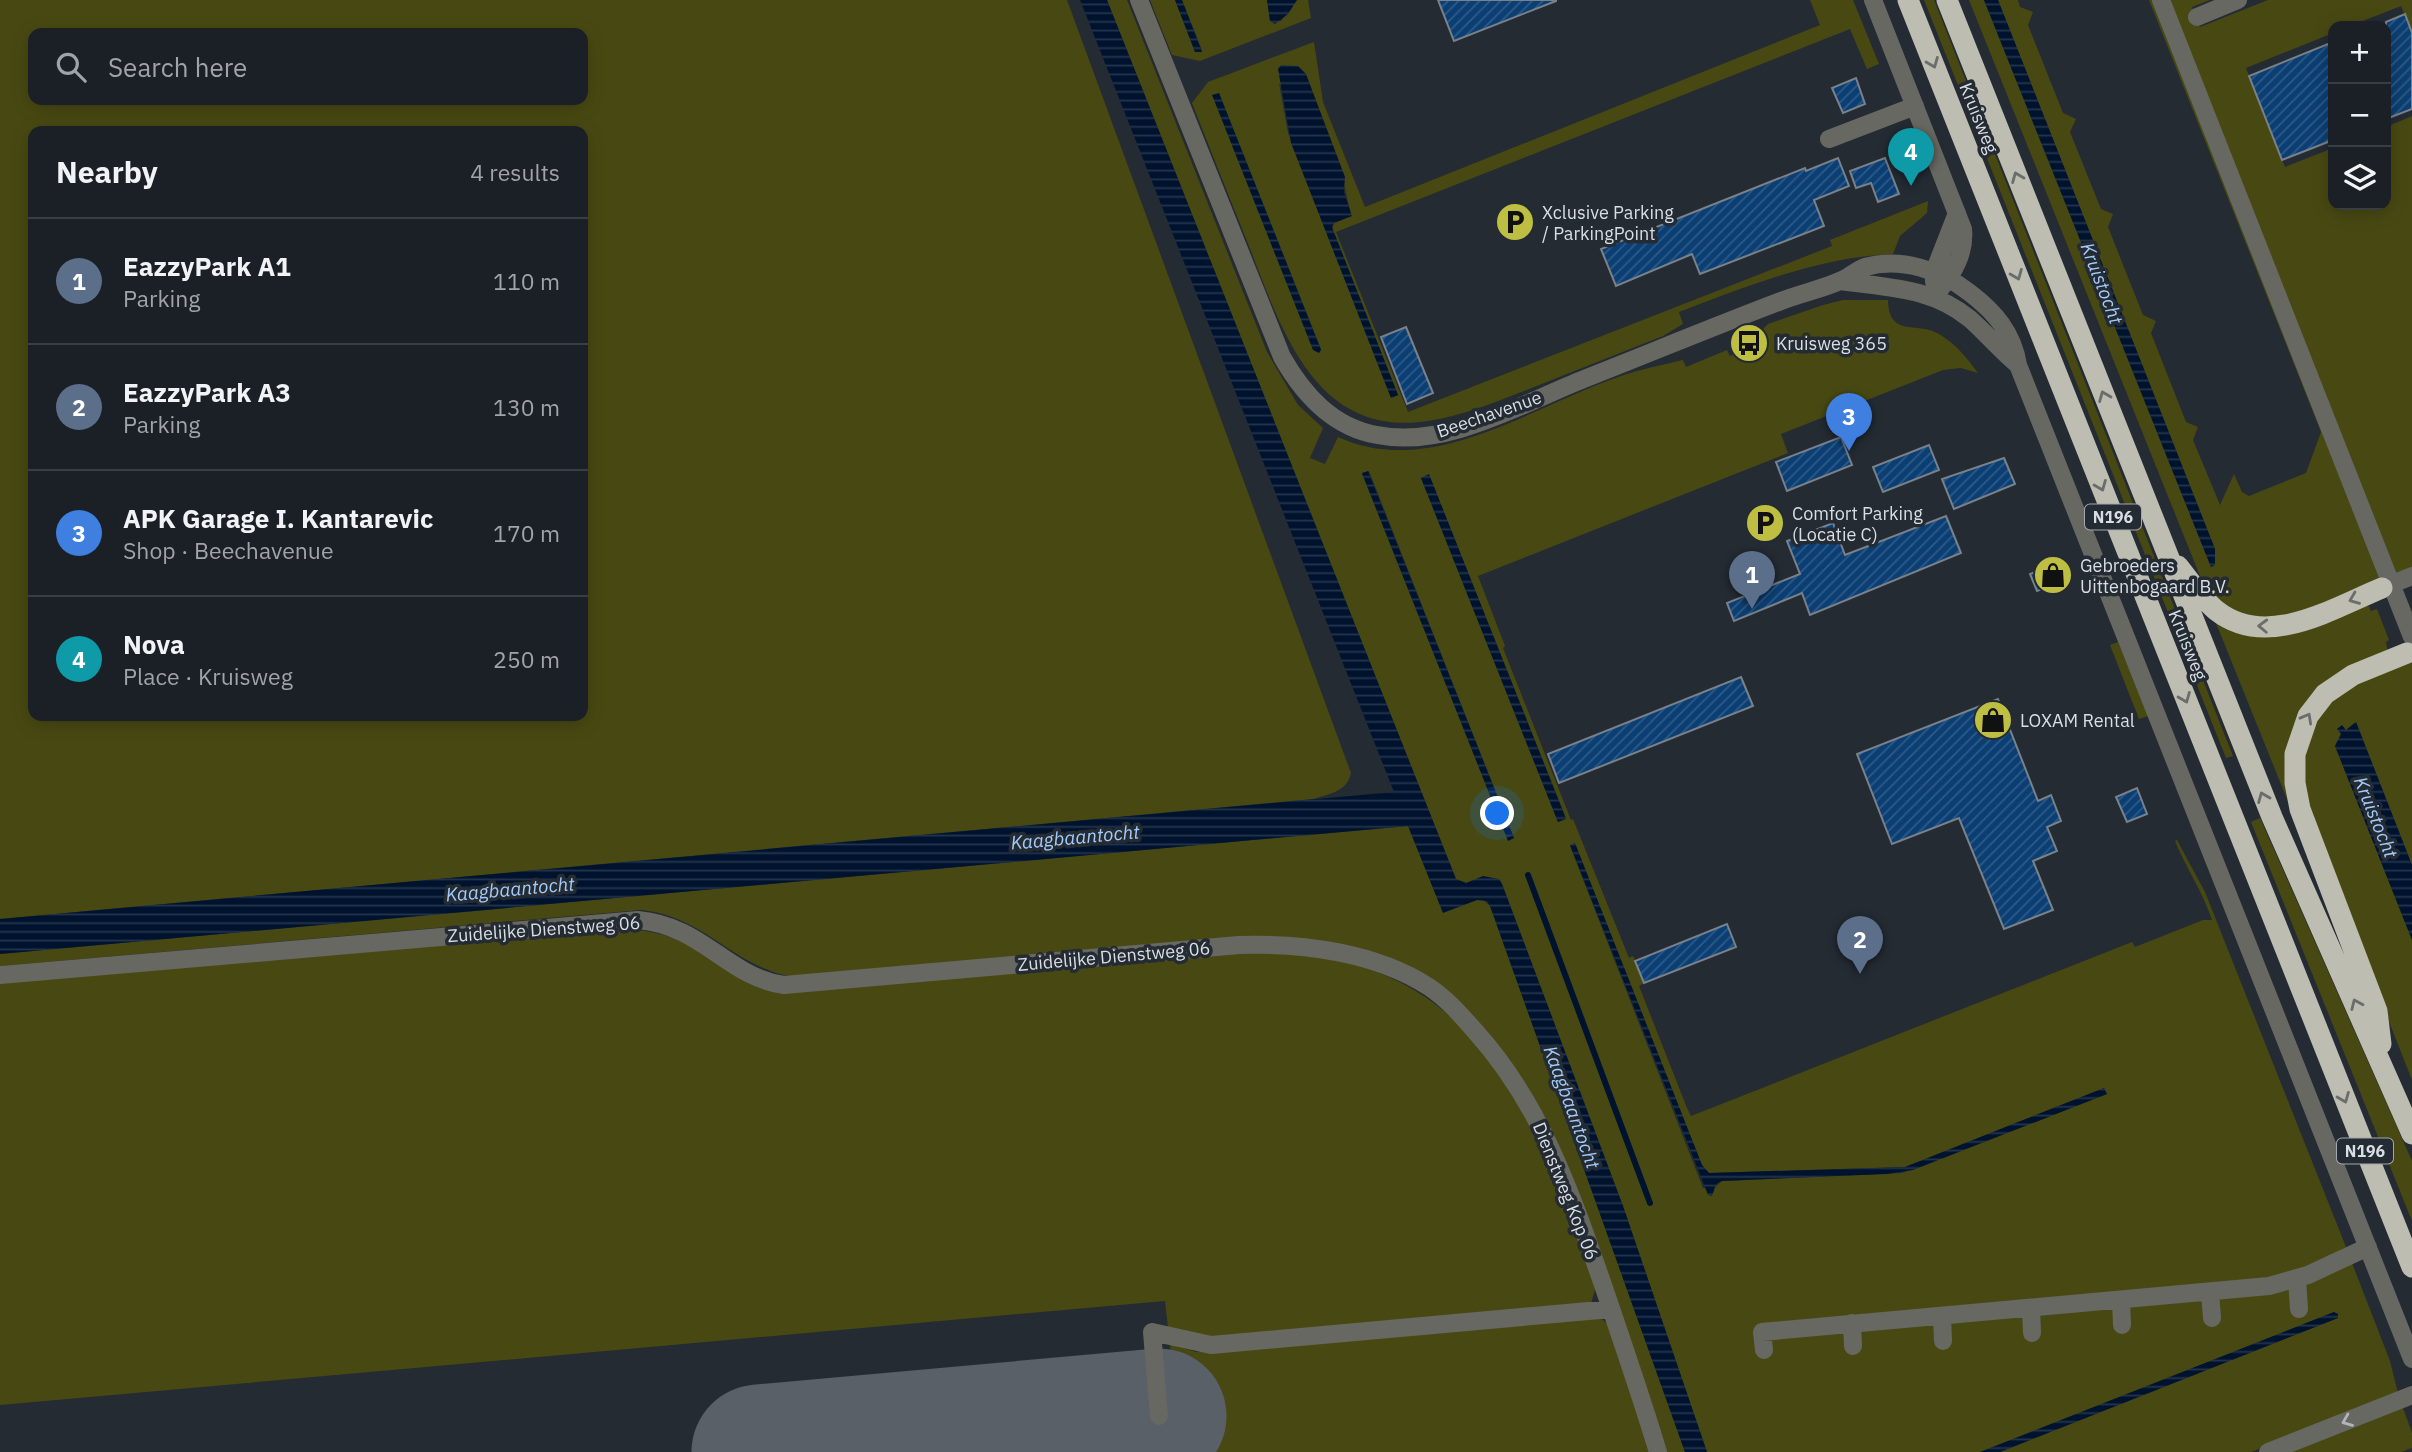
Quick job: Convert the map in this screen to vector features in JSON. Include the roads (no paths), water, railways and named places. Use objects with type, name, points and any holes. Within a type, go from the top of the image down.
[{"type":"highway","name":"Kruisweg","points":[[1908,0],[2412,1267]]},
{"type":"highway","name":"Kruisweg","points":[[1947,0],[2272,817],[2412,1134]]},
{"type":"highway","points":[[2165,551],[2216,610],[2235,621],[2258,627],[2279,626],[2307,618],[2386,586]]},
{"type":"highway","points":[[2384,1067],[2377,1012],[2304,822],[2296,790],[2294,763],[2301,730],[2320,699],[2353,675],[2410,647]]},
{"type":"street","name":"Beechavenue","points":[[1139,0],[1282,357],[1314,401],[1330,415],[1356,429],[1401,438],[1463,427],[1762,309],[1841,281],[1862,268],[1908,265],[1942,276]]},
{"type":"street","points":[[1873,0],[1958,213],[1964,240],[1942,276],[1933,297],[1970,319],[2018,365]]},
{"type":"street","points":[[2161,0],[2410,647]]},
{"type":"street","points":[[2197,17],[2238,0]]},
{"type":"street","points":[[1829,139],[1915,106]]},
{"type":"street","points":[[1942,276],[1980,301],[2002,324],[2015,344],[2018,365],[2412,1359]]},
{"type":"street","name":"Beechavenue","points":[[1841,281],[1899,286],[1933,297]]},
{"type":"street","points":[[2386,586],[2412,576]]},
{"type":"street","name":"Zuidelijke Dienstweg 06","points":[[0,975],[629,920],[656,922],[679,929],[749,974],[784,985],[1258,945],[1292,946],[1346,955],[1404,974]]},
{"type":"street","name":"Dienstweg Kop 06","points":[[1404,974],[1427,986],[1453,1007],[1501,1061],[1523,1093],[1566,1183],[1658,1452]]},
{"type":"street","points":[[1764,1350],[1762,1332],[2254,1289],[2297,1279],[2368,1247]]},
{"type":"street","points":[[2297,1279],[2299,1309]]},
{"type":"street","points":[[2210,1292],[2212,1318]]},
{"type":"street","points":[[2121,1300],[2123,1325]]},
{"type":"street","points":[[2031,1308],[2032,1333]]},
{"type":"street","points":[[1159,1416],[1152,1332],[1211,1345],[1611,1309]]},
{"type":"street","points":[[1942,1316],[1944,1341]]},
{"type":"street","points":[[1852,1323],[1853,1346]]},
{"type":"street","points":[[2267,1452],[2412,1395]]},
{"type":"water","name":"Kaagbaantocht","points":[[1080,0],[1107,0],[1456,879],[1466,883],[1483,876],[1499,879],[1502,884],[1623,1206],[1707,1452],[1685,1452],[1490,906],[1487,901],[1477,900],[1443,913],[1408,826],[0,954],[0,919],[1394,792]]},
{"type":"water","points":[[1175,0],[1182,0],[1202,52],[1195,52]]},
{"type":"water","points":[[1267,0],[1297,0],[1288,14],[1275,24],[1270,21]]},
{"type":"water","name":"Kruistocht","points":[[1984,0],[1998,0],[2215,549],[2215,565],[2211,567]]},
{"type":"water","points":[[1281,65],[1298,66],[1306,74],[1345,177],[1344,192],[1352,216],[1334,223],[1332,227],[1398,395],[1391,398],[1291,143],[1278,69]]},
{"type":"water","points":[[1219,93],[1321,350],[1319,353],[1313,350],[1212,95]]},
{"type":"water","points":[[1368,471],[1514,838],[1508,841],[1362,473]]},
{"type":"water","points":[[1429,474],[1566,819],[1558,822],[1421,478]]},
{"type":"water","name":"Kruistocht","points":[[2356,722],[2412,865],[2412,940],[2335,746],[2341,734],[2337,729],[2342,725],[2346,730]]},
{"type":"water","points":[[1575,843],[1702,1165],[1709,1173],[1905,1167],[2104,1088],[2107,1094],[1913,1170],[1887,1174],[1722,1181],[1716,1184],[1712,1196],[1708,1195],[1570,845]]},
{"type":"water","points":[[2334,1312],[2338,1314],[2338,1318],[2000,1452],[1980,1452]]},
{"type":"waterway","points":[[1528,875],[1650,1203]]},
{"type":"place","name":"Nova","points":[[1911,186]]},
{"type":"place","name":"Xclusive Parking / ParkingPoint","points":[[1515,222]]},
{"type":"place","name":"Kruisweg 365","points":[[1749,343]]},
{"type":"place","name":"APK Garage I. Kantarevic","points":[[1849,451]]},
{"type":"place","name":"Comfort Parking (Locatie C)","points":[[1765,523]]},
{"type":"place","name":"Gebroeders Uittenbogaard B.V.","points":[[2053,575]]},
{"type":"place","name":"EazzyPark A1","points":[[1752,609]]},
{"type":"place","name":"LOXAM Rental","points":[[1993,720]]},
{"type":"place","name":"EazzyPark A3","points":[[1860,974]]}]
